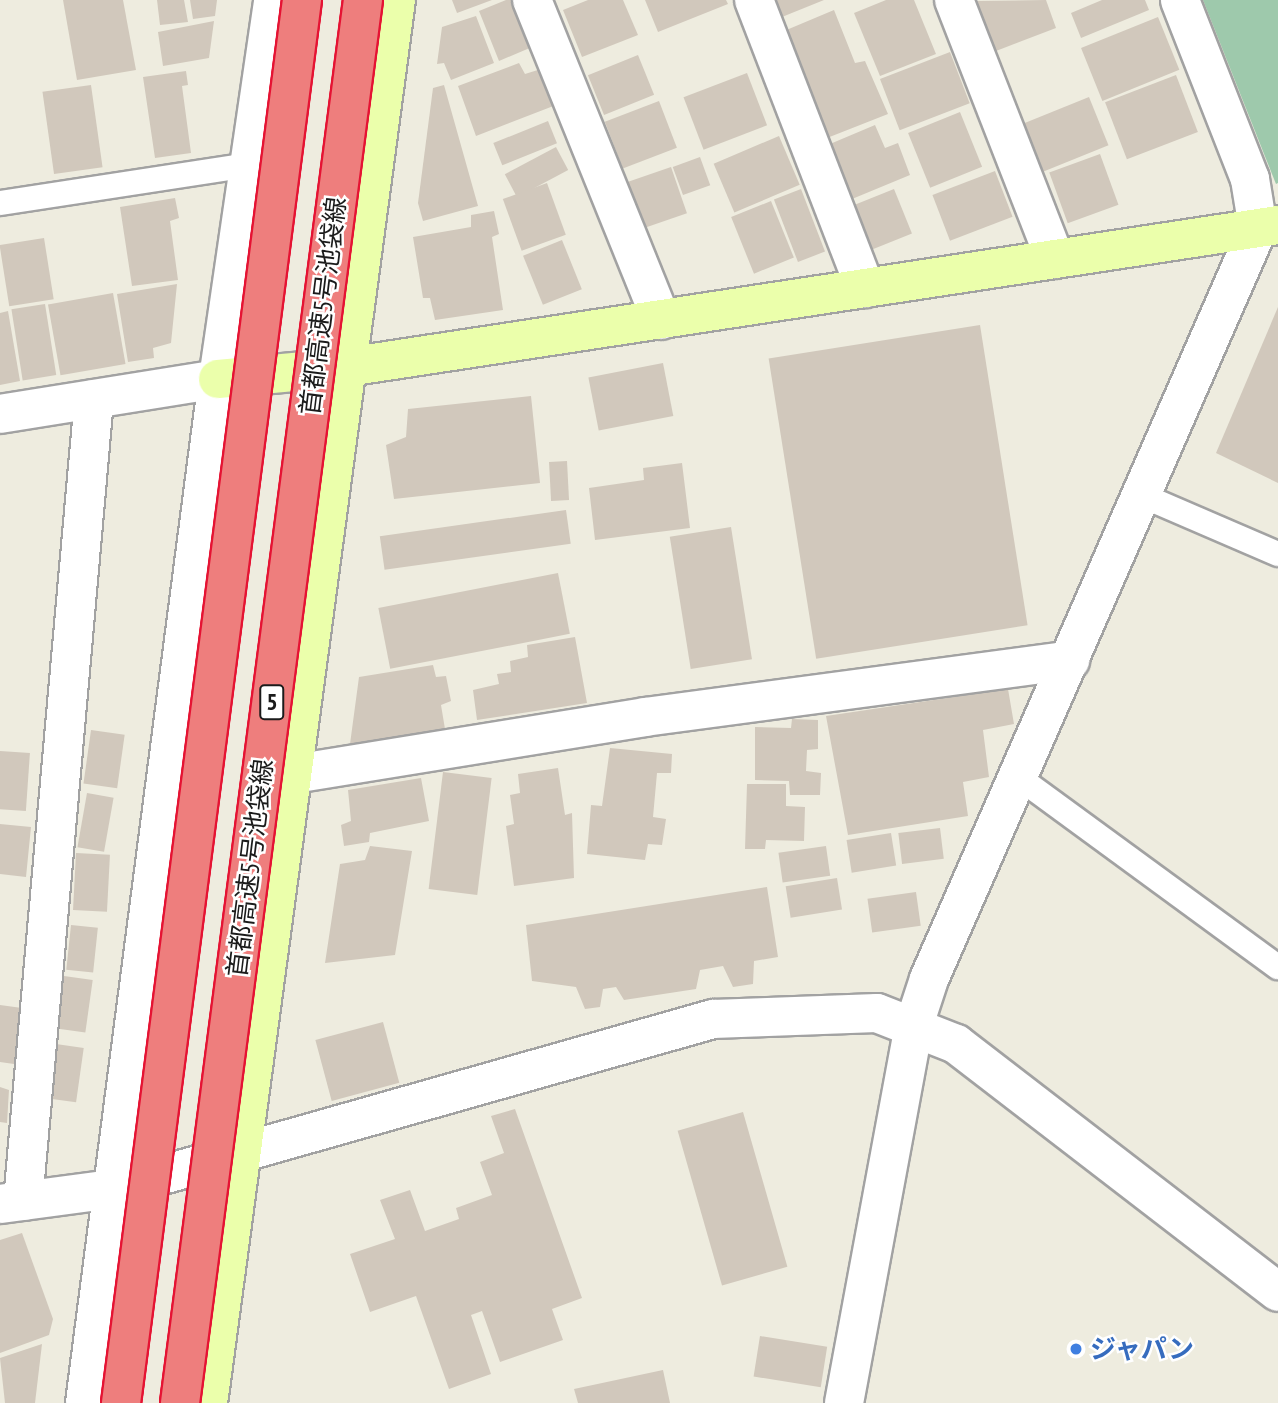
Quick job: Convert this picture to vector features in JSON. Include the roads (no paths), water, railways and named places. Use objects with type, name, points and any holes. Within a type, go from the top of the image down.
[{"type":"highway","points":[[121,1403],[302,0]]},
{"type":"highway","name":"首都高速5号池袋線","points":[[180,1403],[363,0]]},
{"type":"street","points":[[85,1403],[218,379],[273,0]]},
{"type":"street","points":[[208,1403],[396,0]]},
{"type":"street","points":[[533,0],[661,320]]},
{"type":"street","points":[[754,0],[865,288]]},
{"type":"street","points":[[954,0],[1055,259]]},
{"type":"street","points":[[844,1403],[914,1025],[929,979],[1141,495],[1268,226],[1180,0]]},
{"type":"street","points":[[0,414],[218,379],[347,368],[1268,226]]},
{"type":"street","points":[[94,399],[12,1203],[113,1189],[242,1150],[713,1019],[877,1013],[914,1025],[956,1044],[1278,1292]]},
{"type":"street","points":[[294,774],[645,717],[1069,660]]},
{"type":"lane","points":[[0,203],[249,165]]},
{"type":"lane","points":[[1141,495],[1278,554]]},
{"type":"lane","points":[[1018,777],[1278,967]]},
{"type":"place","name":"ジャパン","points":[[1076,1349]]}]
